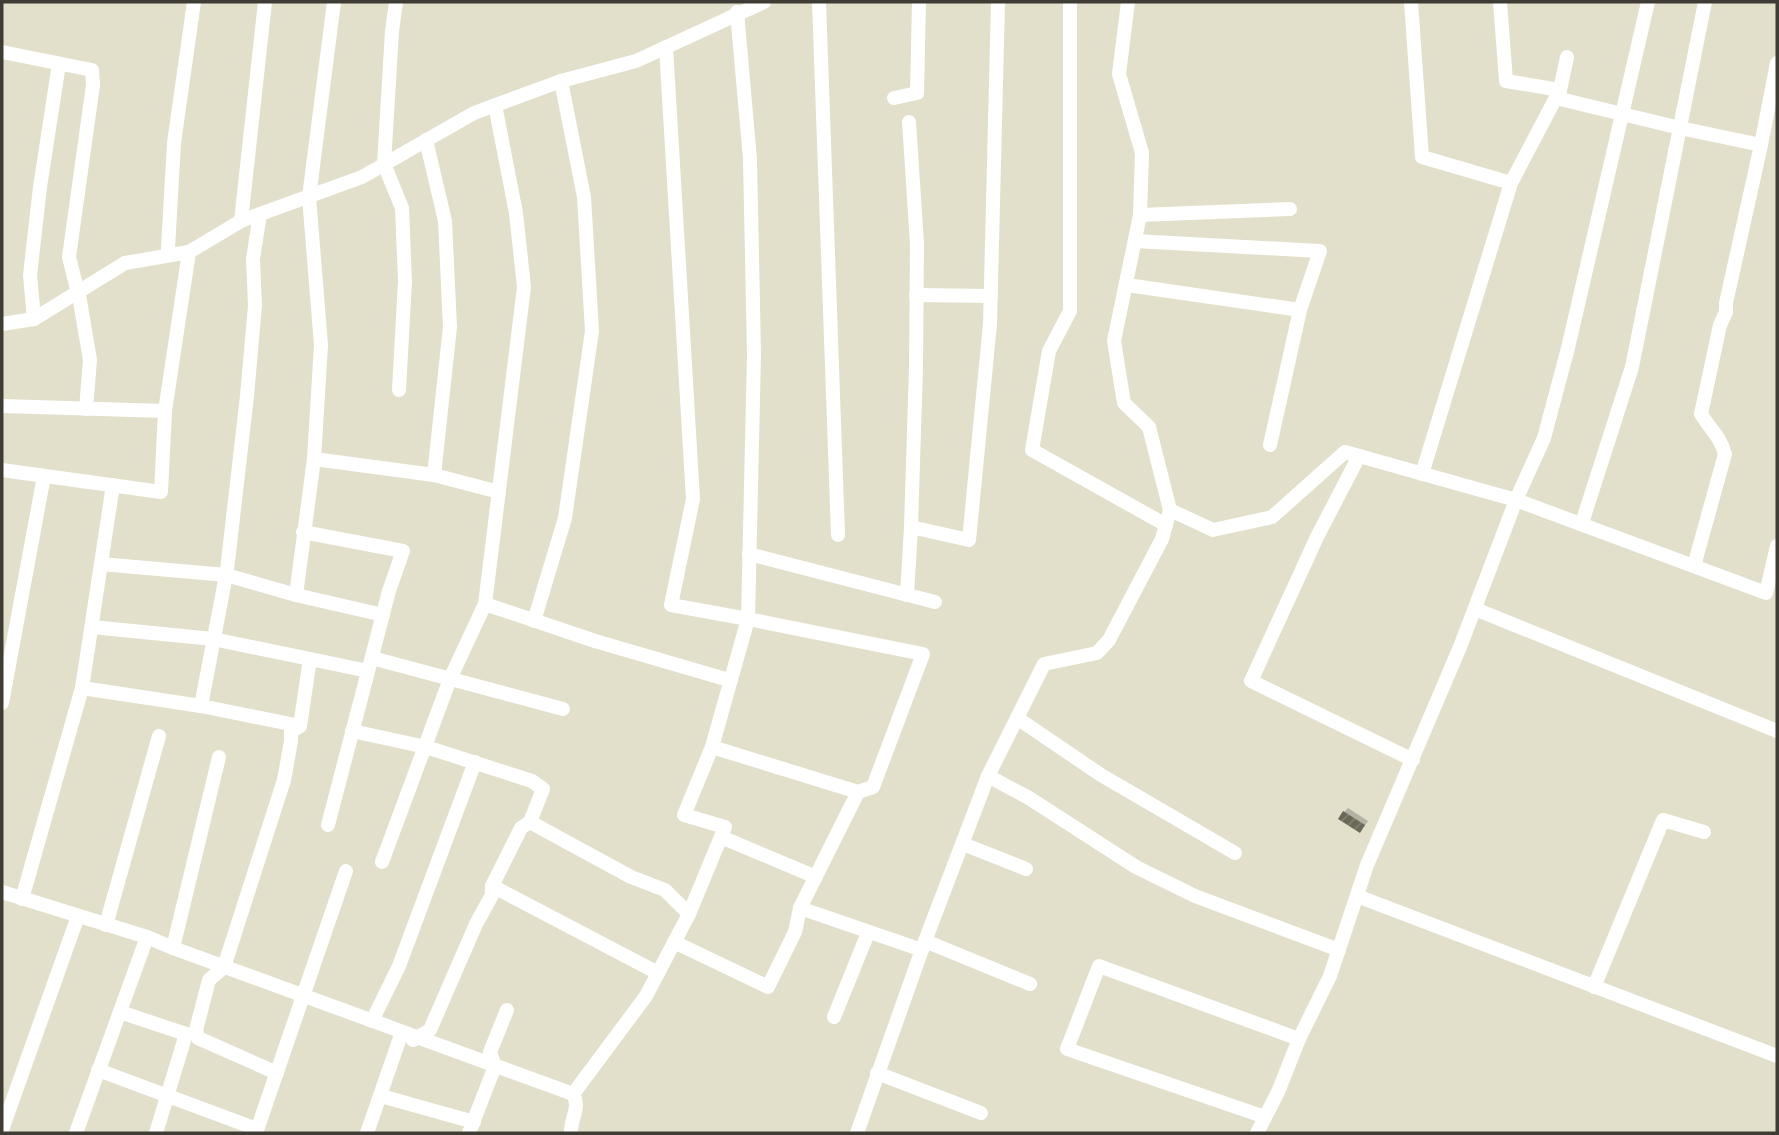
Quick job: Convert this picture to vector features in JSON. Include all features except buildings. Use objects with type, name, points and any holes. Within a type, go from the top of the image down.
[{"type":"street","points":[[172,255],[168,248],[174,143],[194,2]]},
{"type":"street","points":[[241,221],[265,2]]},
{"type":"street","points":[[296,595],[314,460],[321,345],[309,197],[334,2]]},
{"type":"street","points":[[396,2],[384,164],[402,208],[405,281],[399,390]]},
{"type":"street","points":[[2,324],[34,319],[125,263],[189,252],[241,221],[362,177],[474,113],[561,81],[636,61],[737,12],[764,2]]},
{"type":"street","points":[[820,2],[838,535]]},
{"type":"street","points":[[894,97],[917,93],[919,2]]},
{"type":"street","points":[[911,527],[969,540],[990,324],[998,2]]},
{"type":"street","points":[[1070,2],[1070,311],[1049,351],[1032,450],[1166,525]]},
{"type":"street","points":[[857,1133],[923,945],[988,775],[1044,664],[1097,653],[1109,640],[1162,539],[1170,510],[1150,427],[1124,403],[1114,341],[1140,215],[1142,153],[1119,74],[1128,2]]},
{"type":"street","points":[[1411,2],[1422,157],[1511,183]]},
{"type":"street","points":[[1500,2],[1506,81],[1622,114],[1762,145]]},
{"type":"street","points":[[1257,1133],[1330,976],[1367,865],[1413,760],[1516,500],[1544,438],[1569,348],[1648,2]]},
{"type":"street","points":[[1582,523],[1632,368],[1705,2]]},
{"type":"street","points":[[573,1094],[646,996],[689,914],[725,827],[684,815],[712,747],[748,619],[754,354],[750,159],[737,12]]},
{"type":"street","points":[[666,47],[693,499],[671,605],[923,654],[873,787],[858,792],[712,747]]},
{"type":"street","points":[[2,52],[92,70],[93,85],[69,257],[90,360],[86,409]]},
{"type":"street","points":[[1422,474],[1511,183],[1558,94],[1567,57]]},
{"type":"street","points":[[1694,566],[1725,454],[1720,438],[1708,427],[1701,414],[1720,325],[1726,312],[1777,63]]},
{"type":"street","points":[[34,319],[30,275],[59,64]]},
{"type":"street","points":[[534,621],[565,518],[592,331],[584,197],[561,81]]},
{"type":"street","points":[[382,862],[450,679],[485,604],[524,287],[516,214],[495,105]]},
{"type":"street","points":[[907,594],[917,244],[909,122]]},
{"type":"street","points":[[426,140],[445,221],[450,327],[434,475]]},
{"type":"street","points":[[1140,215],[1290,209]]},
{"type":"street","points":[[201,706],[226,575],[256,305],[253,259],[260,214]]},
{"type":"street","points":[[1135,241],[1320,251],[1300,310],[1270,445]]},
{"type":"street","points":[[2,470],[161,492],[164,411],[189,252]]},
{"type":"street","points":[[1127,285],[1300,310]]},
{"type":"street","points":[[916,295],[991,296]]},
{"type":"street","points":[[2,406],[164,411]]},
{"type":"street","points":[[1170,510],[1213,530],[1272,517],[1345,452],[1516,500],[1772,595],[1777,546]]},
{"type":"street","points":[[1359,456],[1251,681],[1413,760]]},
{"type":"street","points":[[314,460],[434,475],[499,492]]},
{"type":"street","points":[[2,703],[44,476]]},
{"type":"street","points":[[22,899],[82,688],[113,485]]},
{"type":"street","points":[[303,532],[403,551],[383,615],[328,825]]},
{"type":"street","points":[[749,554],[934,602]]},
{"type":"street","points":[[101,564],[226,575],[383,615]]},
{"type":"street","points":[[485,604],[595,641],[729,680]]},
{"type":"street","points":[[1475,609],[1777,731]]},
{"type":"street","points":[[92,627],[214,639],[310,659],[370,664],[450,679],[564,709]]},
{"type":"street","points":[[277,1073],[198,1038],[196,1030],[209,981],[224,967],[284,780],[291,732],[300,726],[310,659]]},
{"type":"street","points":[[82,688],[201,706],[300,726]]},
{"type":"street","points":[[1017,718],[1101,775],[1235,853]]},
{"type":"street","points":[[352,731],[426,747],[533,781],[543,789],[530,822],[521,828],[492,886],[492,895],[476,924],[430,1030],[410,1037],[381,1096],[367,1133]]},
{"type":"street","points":[[106,925],[159,736]]},
{"type":"street","points":[[173,948],[219,757]]},
{"type":"street","points":[[372,1021],[398,966],[475,762]]},
{"type":"street","points":[[988,775],[1029,798],[1136,867],[1195,896],[1339,950]]},
{"type":"street","points":[[674,943],[768,987],[795,932],[800,908],[858,792]]},
{"type":"street","points":[[1594,987],[1663,820],[1704,832]]},
{"type":"street","points":[[530,822],[631,877],[665,890],[689,914]]},
{"type":"street","points":[[721,837],[816,877]]},
{"type":"street","points":[[963,844],[1026,869]]},
{"type":"street","points":[[98,1070],[256,1131],[346,871]]},
{"type":"street","points":[[492,886],[658,973]]},
{"type":"street","points":[[2,892],[147,937],[410,1037],[573,1094],[576,1112],[571,1133]]},
{"type":"street","points":[[1357,896],[1777,1056]]},
{"type":"street","points":[[800,908],[868,933],[923,945],[1030,984]]},
{"type":"street","points":[[2,1130],[78,916]]},
{"type":"street","points":[[834,1017],[868,933]]},
{"type":"street","points":[[76,1133],[147,937]]},
{"type":"street","points":[[1265,1117],[1067,1049],[1099,966],[1300,1039]]},
{"type":"street","points":[[381,1096],[471,1128],[495,1066],[490,1052],[507,1010]]},
{"type":"street","points":[[120,1012],[186,1034],[156,1133]]},
{"type":"street","points":[[877,1073],[981,1113]]}]
